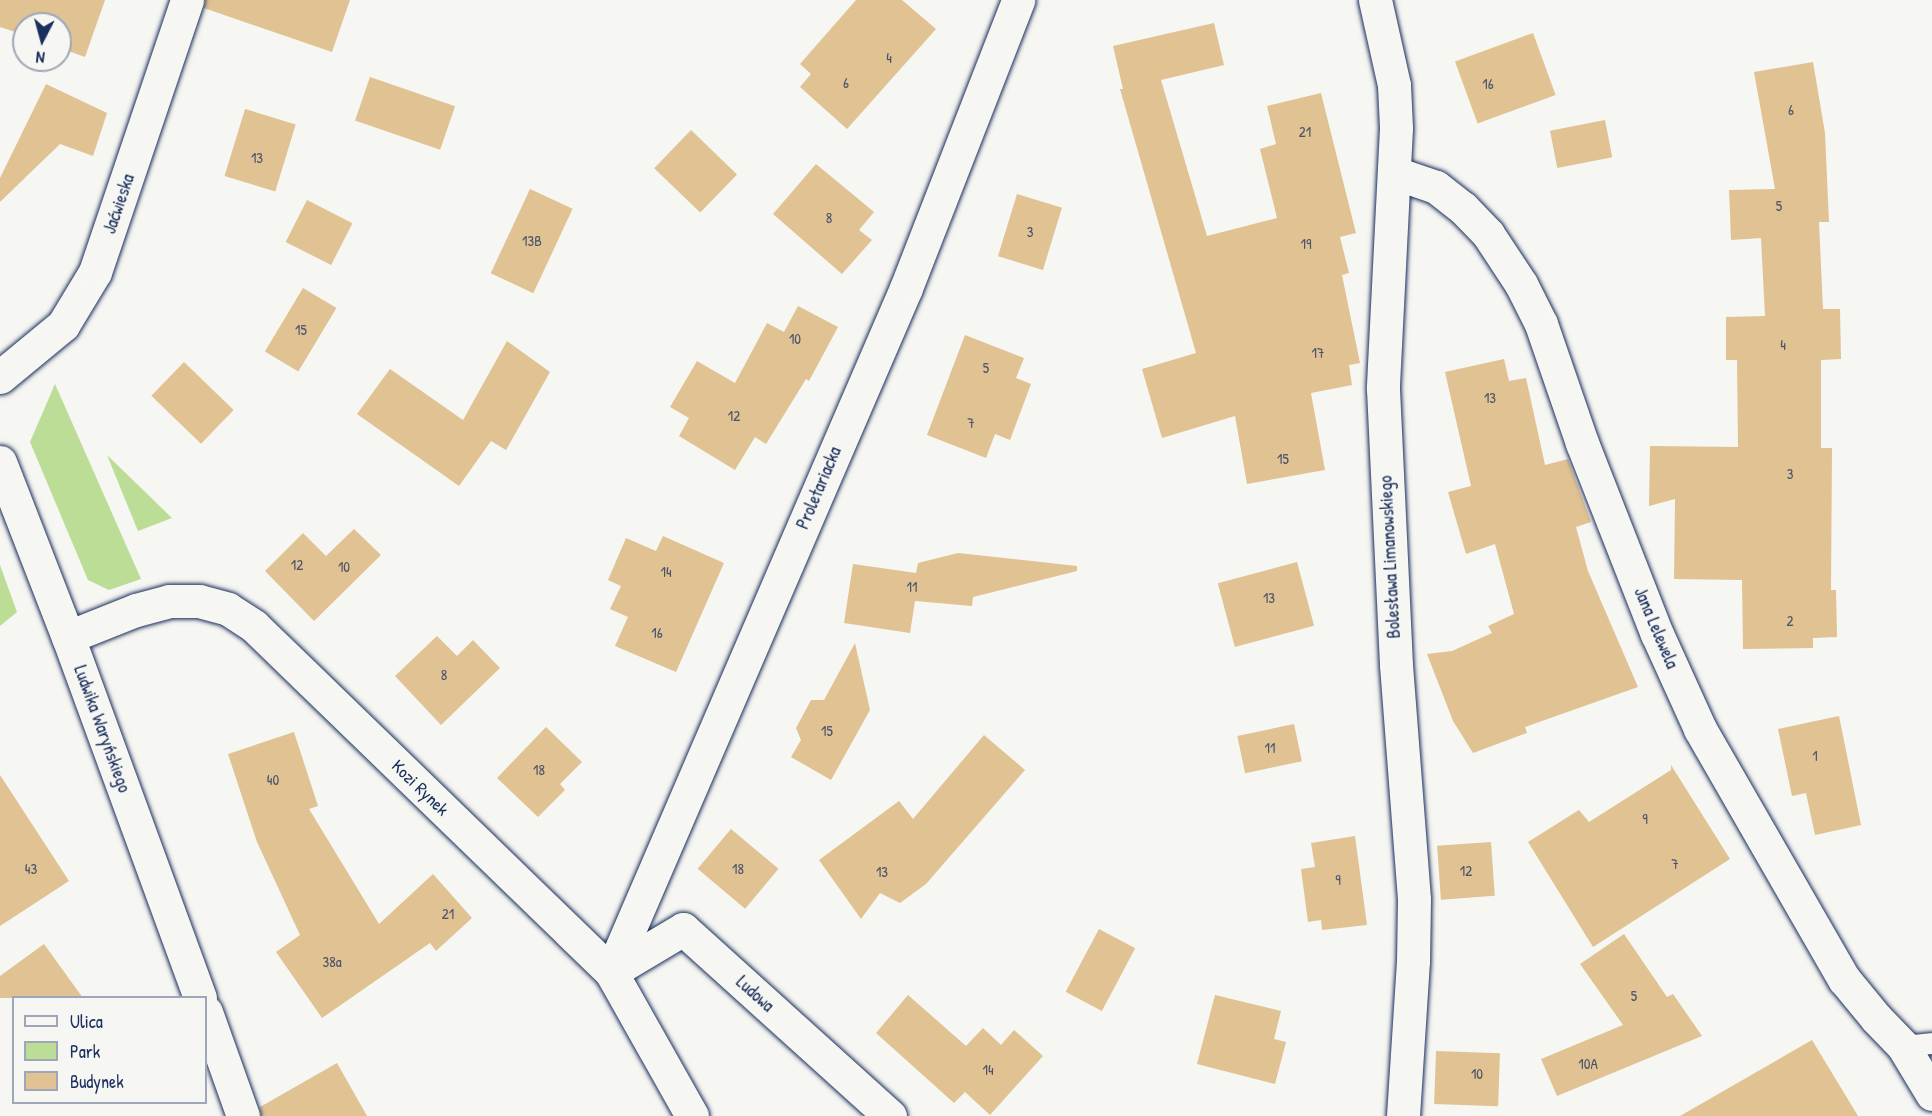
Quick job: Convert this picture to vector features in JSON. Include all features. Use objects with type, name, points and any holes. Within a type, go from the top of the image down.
[{"type":"street","name":"Jaćwieska","points":[[0,377],[63,325],[95,272],[188,0]]},
{"type":"street","name":"Proletariacka","points":[[611,972],[906,288],[1018,0]]},
{"type":"street","name":"Bolesława Limanowskiego","points":[[1375,0],[1394,85],[1395,173],[1383,389],[1396,655],[1414,899],[1413,962],[1403,1116]]},
{"type":"street","name":"Jana Lelewela","points":[[1395,173],[1436,187],[1463,208],[1488,234],[1521,284],[1541,324],[1582,443],[1657,634],[1700,729],[1844,979],[1876,1018],[1918,1045],[1932,1094]]},
{"type":"street","name":"Ludwika Waryńskiego","points":[[0,462],[68,637],[199,996]]},
{"type":"street","name":"Kozi Rynek","points":[[68,637],[136,610],[169,601],[199,601],[228,609],[255,626],[611,972],[692,1116]]},
{"type":"street","name":"Ludowa","points":[[611,972],[683,929],[890,1116]]},
{"type":"street","points":[[207,1015],[243,1116]]},
{"type":"green space","points":[[55,384],[141,579],[109,590],[88,580],[30,442]]},
{"type":"green space","points":[[107,455],[172,518],[138,531]]},
{"type":"green space","points":[[0,565],[17,612],[0,626]]},
{"type":"building","points":[[0,0],[105,0],[85,57],[72,52],[72,12],[12,12],[12,31],[0,27]]},
{"type":"building","points":[[205,0],[350,0],[332,52],[204,8]]},
{"type":"building","points":[[856,0],[902,0],[936,29],[847,129],[800,87],[811,74],[800,64]]},
{"type":"building","points":[[1214,23],[1224,65],[1161,80],[1207,236],[1277,218],[1260,149],[1276,144],[1267,106],[1321,93],[1356,233],[1340,237],[1349,273],[1342,275],[1360,363],[1349,365],[1352,385],[1311,393],[1325,470],[1247,484],[1235,416],[1162,438],[1142,369],[1196,353],[1120,89],[1123,89],[1113,46]]},
{"type":"building","points":[[1533,33],[1556,95],[1478,123],[1455,61]]},
{"type":"building","points":[[1813,62],[1825,133],[1829,222],[1819,222],[1823,309],[1840,309],[1841,359],[1821,360],[1821,448],[1832,448],[1831,590],[1836,590],[1837,637],[1813,638],[1813,648],[1743,649],[1742,580],[1674,579],[1675,499],[1649,506],[1650,446],[1738,447],[1737,360],[1726,360],[1726,317],[1765,316],[1761,238],[1731,240],[1729,190],[1775,189],[1754,72]]},
{"type":"building","points":[[370,77],[455,106],[440,150],[355,120]]},
{"type":"building","points":[[46,84],[107,113],[93,156],[60,144],[0,202],[0,178]]},
{"type":"building","points":[[245,109],[296,124],[275,191],[225,176]]},
{"type":"building","points":[[1605,120],[1612,157],[1557,168],[1550,131]]},
{"type":"building","points":[[691,130],[737,174],[700,213],[654,168]]},
{"type":"building","points":[[816,164],[874,212],[859,230],[872,240],[842,274],[773,214]]},
{"type":"building","points":[[530,189],[573,209],[533,293],[491,273]]},
{"type":"building","points":[[1017,194],[1062,208],[1043,270],[998,256]]},
{"type":"building","points":[[307,200],[352,223],[331,265],[286,242]]},
{"type":"building","points":[[303,288],[336,308],[298,372],[265,351]]},
{"type":"building","points":[[798,306],[838,327],[809,381],[806,379],[766,444],[755,437],[735,470],[679,436],[689,418],[670,407],[697,361],[735,383],[767,323],[784,332]]},
{"type":"building","points":[[965,335],[1024,358],[1016,378],[1031,384],[1010,440],[995,434],[986,458],[927,435]]},
{"type":"building","points":[[507,341],[550,372],[506,450],[491,441],[459,486],[357,414],[390,369],[463,420]]},
{"type":"building","points":[[1504,359],[1509,381],[1526,378],[1545,465],[1568,459],[1591,522],[1576,527],[1588,571],[1638,687],[1525,727],[1527,733],[1473,753],[1453,721],[1427,654],[1452,651],[1492,633],[1488,626],[1514,614],[1495,544],[1466,554],[1448,492],[1471,486],[1445,372]]},
{"type":"building","points":[[184,362],[234,410],[201,444],[151,396]]},
{"type":"building","points":[[354,529],[381,555],[314,621],[265,571],[303,533],[326,556]]},
{"type":"building","points":[[663,536],[724,563],[676,672],[615,646],[628,617],[610,609],[621,586],[608,580],[626,538],[656,551]]},
{"type":"building","points":[[958,553],[1077,566],[1077,571],[973,597],[972,606],[915,601],[910,633],[844,623],[853,564],[916,573],[918,563]]},
{"type":"building","points":[[1297,562],[1314,626],[1235,647],[1218,583]]},
{"type":"building","points":[[437,636],[457,656],[473,640],[500,668],[441,725],[395,676]]},
{"type":"building","points":[[855,643],[870,710],[831,780],[791,757],[801,740],[796,728],[811,700],[824,700]]},
{"type":"building","points":[[1839,716],[1861,825],[1815,835],[1806,793],[1792,796],[1778,729]]},
{"type":"building","points":[[1294,724],[1302,761],[1245,773],[1237,736]]},
{"type":"building","points":[[546,727],[582,762],[560,784],[565,790],[538,817],[497,778]]},
{"type":"building","points":[[294,732],[318,806],[309,809],[379,924],[433,874],[472,918],[436,951],[430,943],[322,1018],[276,952],[300,935],[257,842],[228,754]]},
{"type":"building","points":[[984,735],[1025,770],[926,884],[900,903],[880,893],[861,919],[819,860],[899,801],[913,819]]},
{"type":"building","points":[[1671,765],[1730,859],[1593,947],[1528,842],[1579,810],[1589,822],[1671,770]]},
{"type":"building","points":[[0,775],[69,881],[0,926]]},
{"type":"building","points":[[731,829],[778,869],[745,909],[698,869]]},
{"type":"building","points":[[1355,836],[1367,925],[1322,930],[1321,920],[1308,922],[1301,869],[1315,867],[1311,843]]},
{"type":"building","points":[[1491,842],[1495,896],[1441,900],[1437,846]]},
{"type":"building","points":[[1099,929],[1135,948],[1102,1011],[1066,992]]},
{"type":"building","points":[[1624,934],[1667,997],[1673,994],[1702,1036],[1557,1096],[1541,1059],[1623,1025],[1580,964]]},
{"type":"building","points":[[44,944],[82,996],[0,998],[0,976]]},
{"type":"building","points":[[908,995],[966,1046],[983,1028],[1001,1045],[1014,1030],[1043,1056],[990,1115],[965,1092],[954,1103],[876,1033]]},
{"type":"building","points":[[1215,995],[1281,1011],[1274,1039],[1286,1042],[1275,1084],[1197,1064]]},
{"type":"building","points":[[1812,1040],[1858,1116],[1680,1116]]},
{"type":"building","points":[[1436,1051],[1500,1053],[1498,1106],[1434,1104]]},
{"type":"building","points":[[337,1063],[367,1116],[261,1116],[260,1107]]}]
